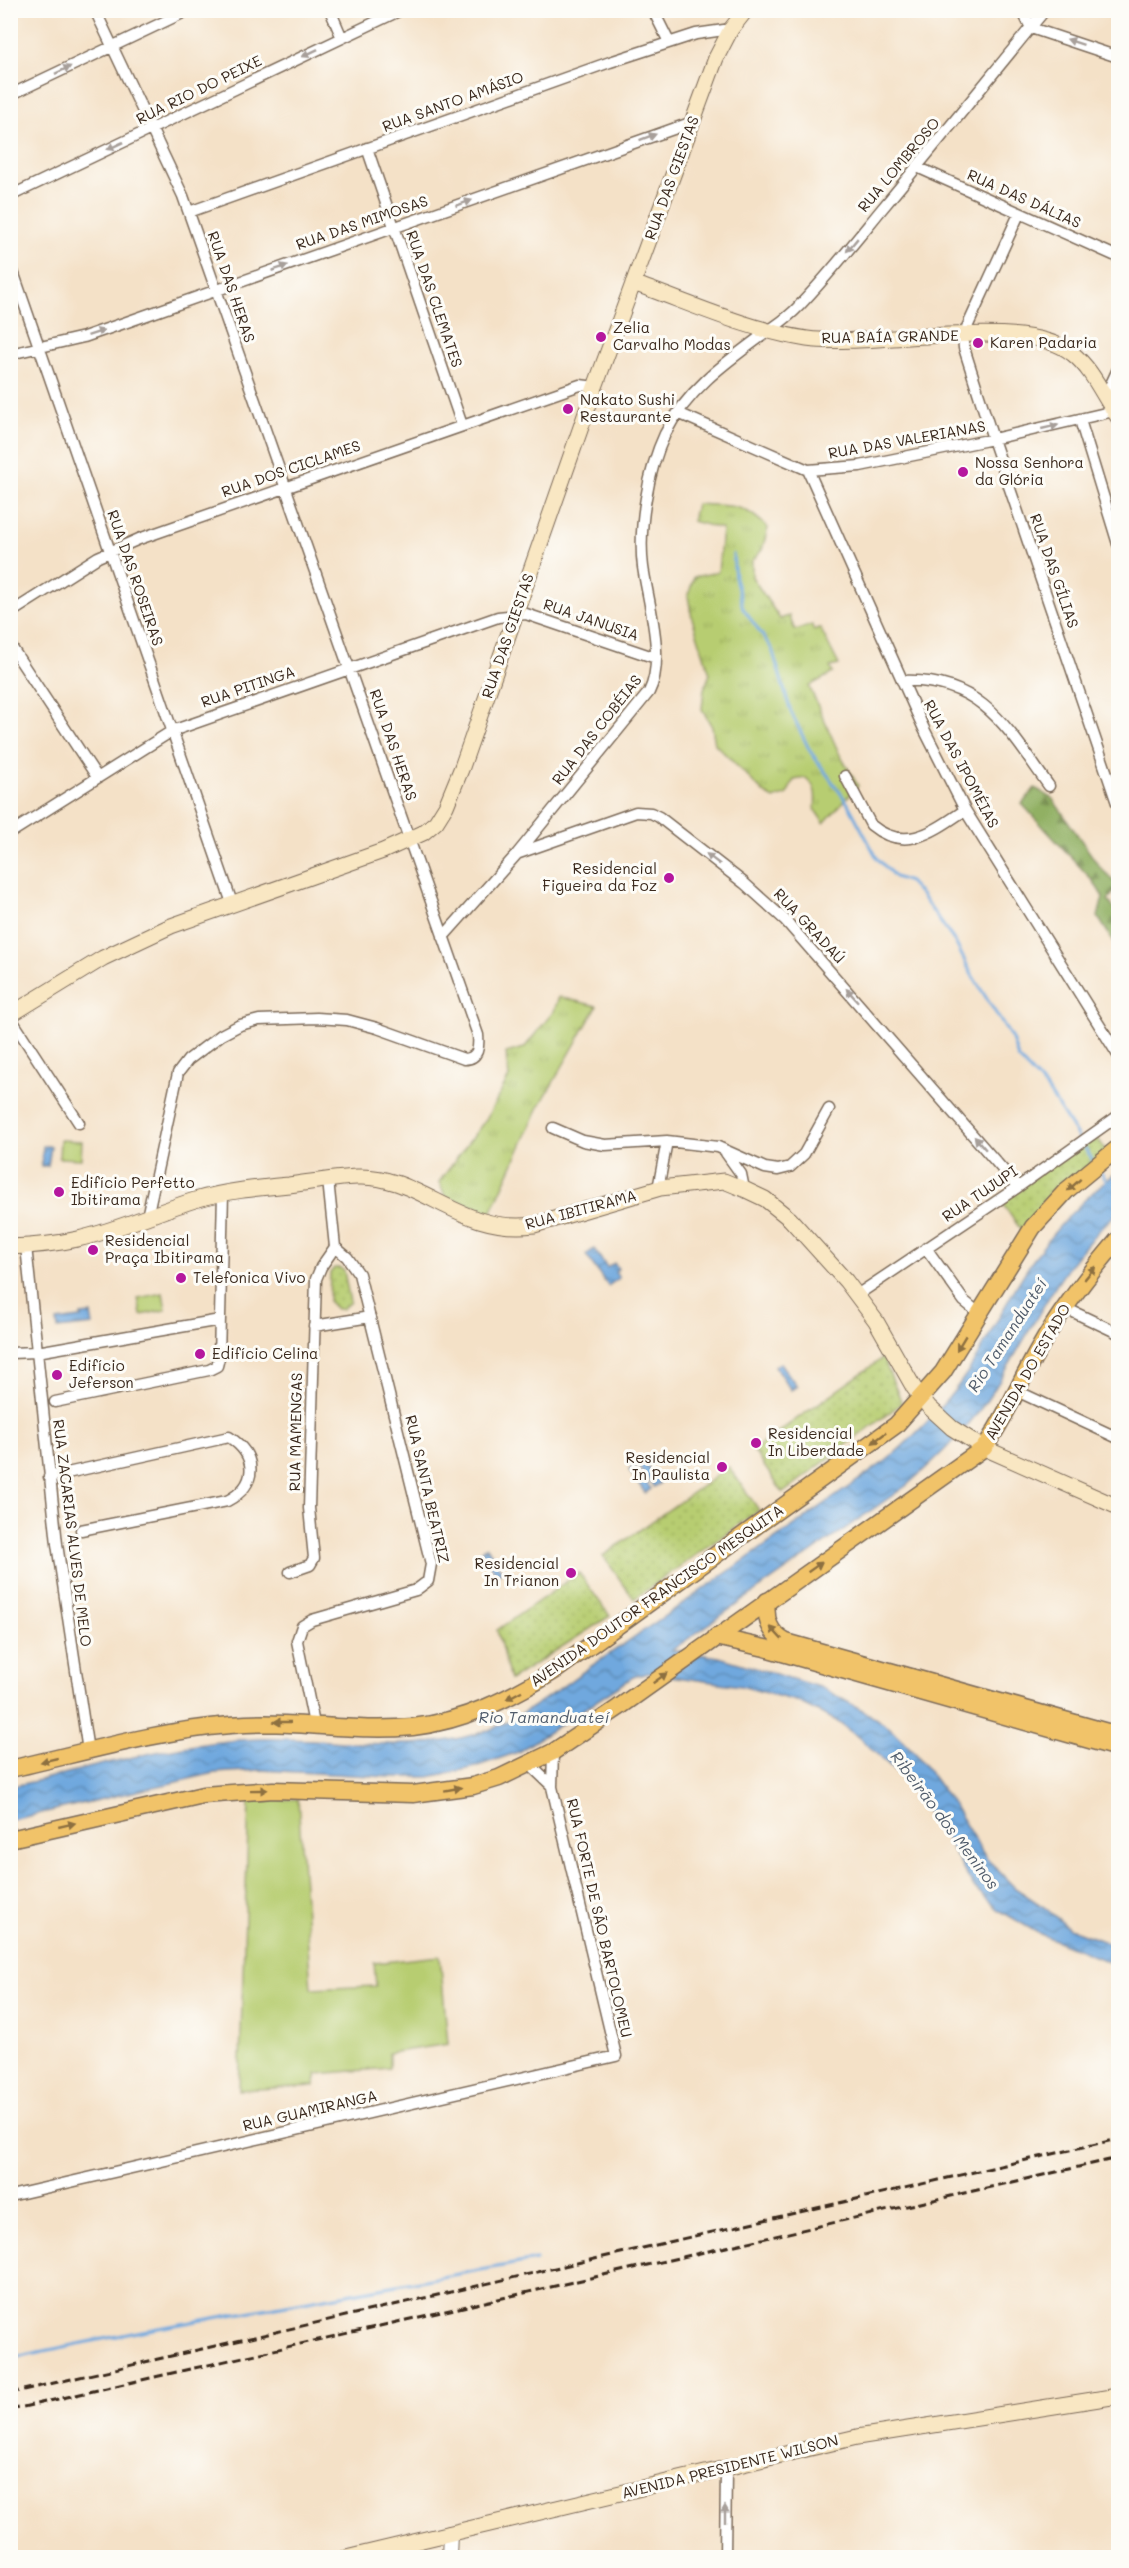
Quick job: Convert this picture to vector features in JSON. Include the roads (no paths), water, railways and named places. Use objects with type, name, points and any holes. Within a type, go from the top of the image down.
[{"type":"main road","name":"RUA DAS GIESTAS","points":[[10,1016],[103,958],[181,922],[384,851],[423,833],[436,822],[453,791],[595,387],[716,58],[731,29],[746,10]]},
{"type":"main road","name":"RUA BAÍA GRANDE","points":[[633,283],[769,330],[809,339],[1008,333],[1058,345],[1073,353],[1095,380],[1116,414]]},
{"type":"main road","name":"AVENIDA DOUTOR FRANCISCO MESQUITA","points":[[10,1769],[187,1731],[228,1725],[279,1722],[384,1728],[438,1723],[470,1714],[530,1686],[866,1449],[926,1403],[1033,1227],[1067,1190],[1119,1148]]},
{"type":"main road","name":"RUA IBITIRAMA","points":[[18,1246],[81,1239],[223,1193],[358,1177],[391,1182],[464,1216],[495,1225],[519,1227],[534,1225],[658,1189],[724,1181],[765,1199],[790,1219],[857,1295],[876,1321],[912,1384],[926,1403],[952,1428],[977,1444],[1119,1507]]},
{"type":"main road","name":"AVENIDA DO ESTADO","points":[[977,1444],[1019,1392],[1038,1351],[1063,1307],[1119,1240]]},
{"type":"main road","points":[[10,1839],[203,1795],[243,1790],[413,1794],[473,1786],[530,1765],[618,1708],[767,1601],[977,1444]]},
{"type":"main road","points":[[767,1601],[766,1616],[771,1631],[786,1642],[1119,1735]]},
{"type":"main road","points":[[716,1637],[746,1643],[1119,1748]]},
{"type":"main road","name":"AVENIDA PRESIDENTE WILSON","points":[[346,2558],[726,2470],[857,2437],[1119,2396]]},
{"type":"street","name":"RUA DAS HERAS","points":[[95,10],[189,212],[478,1035],[479,1046],[476,1054],[469,1059],[464,1059],[377,1028],[347,1020],[316,1018],[259,1020],[231,1029],[188,1060],[178,1073],[147,1217]]},
{"type":"street","points":[[10,95],[189,10]]},
{"type":"street","points":[[330,10],[342,38]]},
{"type":"street","name":"RUA RIO DO PEIXE","points":[[10,196],[401,10]]},
{"type":"street","points":[[653,10],[669,42]]},
{"type":"street","points":[[1022,10],[1031,28],[1119,57]]},
{"type":"street","name":"RUA LOMBROSO","points":[[769,330],[797,309],[1045,10]]},
{"type":"street","name":"RUA SANTO AMÁSIO","points":[[189,212],[669,42],[707,31],[731,29]]},
{"type":"street","name":"RUA DAS MIMOSAS","points":[[10,354],[84,337],[693,122]]},
{"type":"street","name":"RUA DAS CLEMATES","points":[[367,148],[462,425]]},
{"type":"street","name":"RUA DAS DÁLIAS","points":[[917,167],[1119,257]]},
{"type":"street","points":[[963,336],[1019,214]]},
{"type":"street","name":"RUA DAS ROSEIRAS","points":[[10,263],[232,903]]},
{"type":"street","name":"RUA DAS COBÉIAS","points":[[443,937],[517,854],[650,692],[654,684],[656,658],[642,540],[655,463],[665,435],[692,393],[711,374],[769,330]]},
{"type":"street","name":"RUA DAS GÍLIAS","points":[[963,336],[964,348],[993,440],[1119,806]]},
{"type":"street","points":[[1105,397],[1119,369]]},
{"type":"street","name":"RUA DOS CICLAMES","points":[[10,613],[110,551],[286,486],[580,385],[595,387]]},
{"type":"street","name":"RUA DAS VALERIANAS","points":[[678,413],[808,470],[860,466],[1116,414]]},
{"type":"street","points":[[1080,420],[1119,544]]},
{"type":"street","name":"RUA DAS IPOMÉIAS","points":[[808,470],[902,681],[965,810],[1119,1055]]},
{"type":"street","name":"RUA JANUSIA","points":[[516,614],[551,621],[656,658]]},
{"type":"street","name":"RUA PITINGA","points":[[10,833],[172,731],[498,616],[516,614]]},
{"type":"street","points":[[10,645],[97,777]]},
{"type":"street","points":[[902,681],[943,683],[980,700],[995,714],[1049,786]]},
{"type":"street","points":[[845,776],[871,825],[878,831],[895,838],[918,838],[965,810]]},
{"type":"street","name":"RUA GRADAÚ","points":[[517,854],[636,812],[651,813],[659,818],[744,883],[785,920],[1018,1187]]},
{"type":"street","points":[[10,1016],[79,1123]]},
{"type":"street","points":[[553,1128],[583,1141],[605,1145],[667,1141],[718,1147],[765,1168],[785,1169],[804,1154],[829,1109]]},
{"type":"street","name":"RUA TUJUPI","points":[[857,1295],[1119,1116]]},
{"type":"street","points":[[658,1189],[667,1141]]},
{"type":"street","points":[[718,1147],[731,1157],[736,1165],[741,1174],[744,1189]]},
{"type":"street","points":[[328,1180],[336,1247]]},
{"type":"street","points":[[56,1402],[212,1369],[218,1362],[223,1193]]},
{"type":"street","name":"RUA ZACARIAS ALVES DE MELO","points":[[18,1246],[36,1352],[65,1607],[88,1751]]},
{"type":"street","name":"RUA SANTA BEATRIZ","points":[[314,1724],[297,1641],[302,1626],[312,1620],[416,1590],[428,1581],[431,1573],[429,1553],[359,1274],[347,1257],[336,1247]]},
{"type":"street","name":"RUA MAMENGAS","points":[[290,1572],[310,1565],[314,1558],[309,1508],[314,1326],[318,1272],[336,1247]]},
{"type":"street","points":[[926,1248],[964,1301],[979,1313]]},
{"type":"street","points":[[1063,1307],[1119,1333]]},
{"type":"street","points":[[314,1326],[370,1317]]},
{"type":"street","points":[[10,1353],[36,1352],[220,1320]]},
{"type":"street","points":[[1019,1392],[1119,1438]]},
{"type":"street","points":[[49,1477],[229,1437],[246,1455],[252,1472],[249,1483],[238,1496],[227,1502],[81,1530]]},
{"type":"street","name":"RUA FORTE DE SÃO BARTOLOMEU","points":[[553,1752],[552,1786],[616,2056]]},
{"type":"street","name":"RUA FORTE DE SÃO BARTOLOMEU","points":[[530,1765],[552,1786]]},
{"type":"street","name":"RUA GUAMIRANGA","points":[[10,2196],[616,2056]]},
{"type":"street","points":[[725,2558],[726,2470]]},
{"type":"street","points":[[449,2558],[450,2533]]},
{"type":"water","points":[[43,1146],[51,1146],[48,1166],[41,1166]]},
{"type":"water","name":"Rio Tamanduateí","points":[[1118,1171],[1118,1212],[1079,1253],[1050,1296],[986,1402],[954,1440],[906,1486],[672,1650],[719,1657],[822,1688],[890,1728],[917,1755],[952,1803],[986,1858],[1015,1888],[1044,1907],[1069,1928],[1118,1947],[1118,1966],[1038,1933],[997,1909],[973,1886],[945,1837],[901,1776],[858,1737],[835,1720],[796,1701],[741,1686],[648,1673],[633,1677],[518,1752],[472,1768],[429,1777],[261,1770],[215,1773],[11,1820],[10,1787],[164,1750],[258,1739],[369,1744],[425,1743],[452,1740],[480,1733],[525,1712],[742,1562],[898,1450],[931,1418],[960,1383],[1031,1263],[1060,1225],[1082,1202]]},
{"type":"water","points":[[594,1249],[607,1268],[614,1263],[618,1269],[615,1272],[619,1278],[608,1286],[586,1255]]},
{"type":"water","points":[[91,1314],[93,1325],[58,1329],[57,1321],[81,1318],[81,1315]]},
{"type":"water","points":[[780,1363],[797,1386],[791,1390],[775,1367]]},
{"type":"water","points":[[643,1460],[660,1483],[654,1487],[637,1464]]},
{"type":"water","points":[[634,1466],[651,1489],[645,1493],[629,1470]]},
{"type":"water","points":[[487,1547],[502,1571],[497,1575],[481,1551]]},
{"type":"waterway","points":[[733,554],[735,578],[743,608],[772,649],[791,712],[810,751],[847,802],[877,858],[895,877],[909,882],[955,942],[972,975],[1012,1039],[1018,1058],[1047,1089],[1093,1161]]},
{"type":"waterway","points":[[1100,1171],[1108,1183]]},
{"type":"waterway","points":[[10,2358],[142,2331],[536,2260]]},
{"type":"railway","points":[[10,2393],[1118,2139]]},
{"type":"railway","points":[[10,2410],[1118,2158]]},
{"type":"place","name":"Zelia Carvalho Modas","points":[[601,337]]},
{"type":"place","name":"Karen Padaria","points":[[978,343]]},
{"type":"place","name":"Nakato Sushi Restaurante","points":[[568,409]]},
{"type":"place","name":"Nossa Senhora da Glória","points":[[963,472]]},
{"type":"place","name":"Residencial Figueira da Foz","points":[[669,878]]},
{"type":"place","name":"Edifício Perfetto Ibitirama","points":[[59,1192]]},
{"type":"place","name":"Residencial Praça Ibitirama","points":[[93,1250]]},
{"type":"place","name":"Telefonica Vivo","points":[[181,1278]]},
{"type":"place","name":"Edifício Celina","points":[[200,1354]]},
{"type":"place","name":"Edifício Jeferson","points":[[57,1375]]},
{"type":"place","name":"Residencial In Liberdade","points":[[756,1443]]},
{"type":"place","name":"Residencial In Paulista","points":[[722,1467]]},
{"type":"place","name":"Residencial In Trianon","points":[[571,1573]]},
{"type":"water label","name":"Ribeirão dos Meninos","points":[[945,1820]]}]
